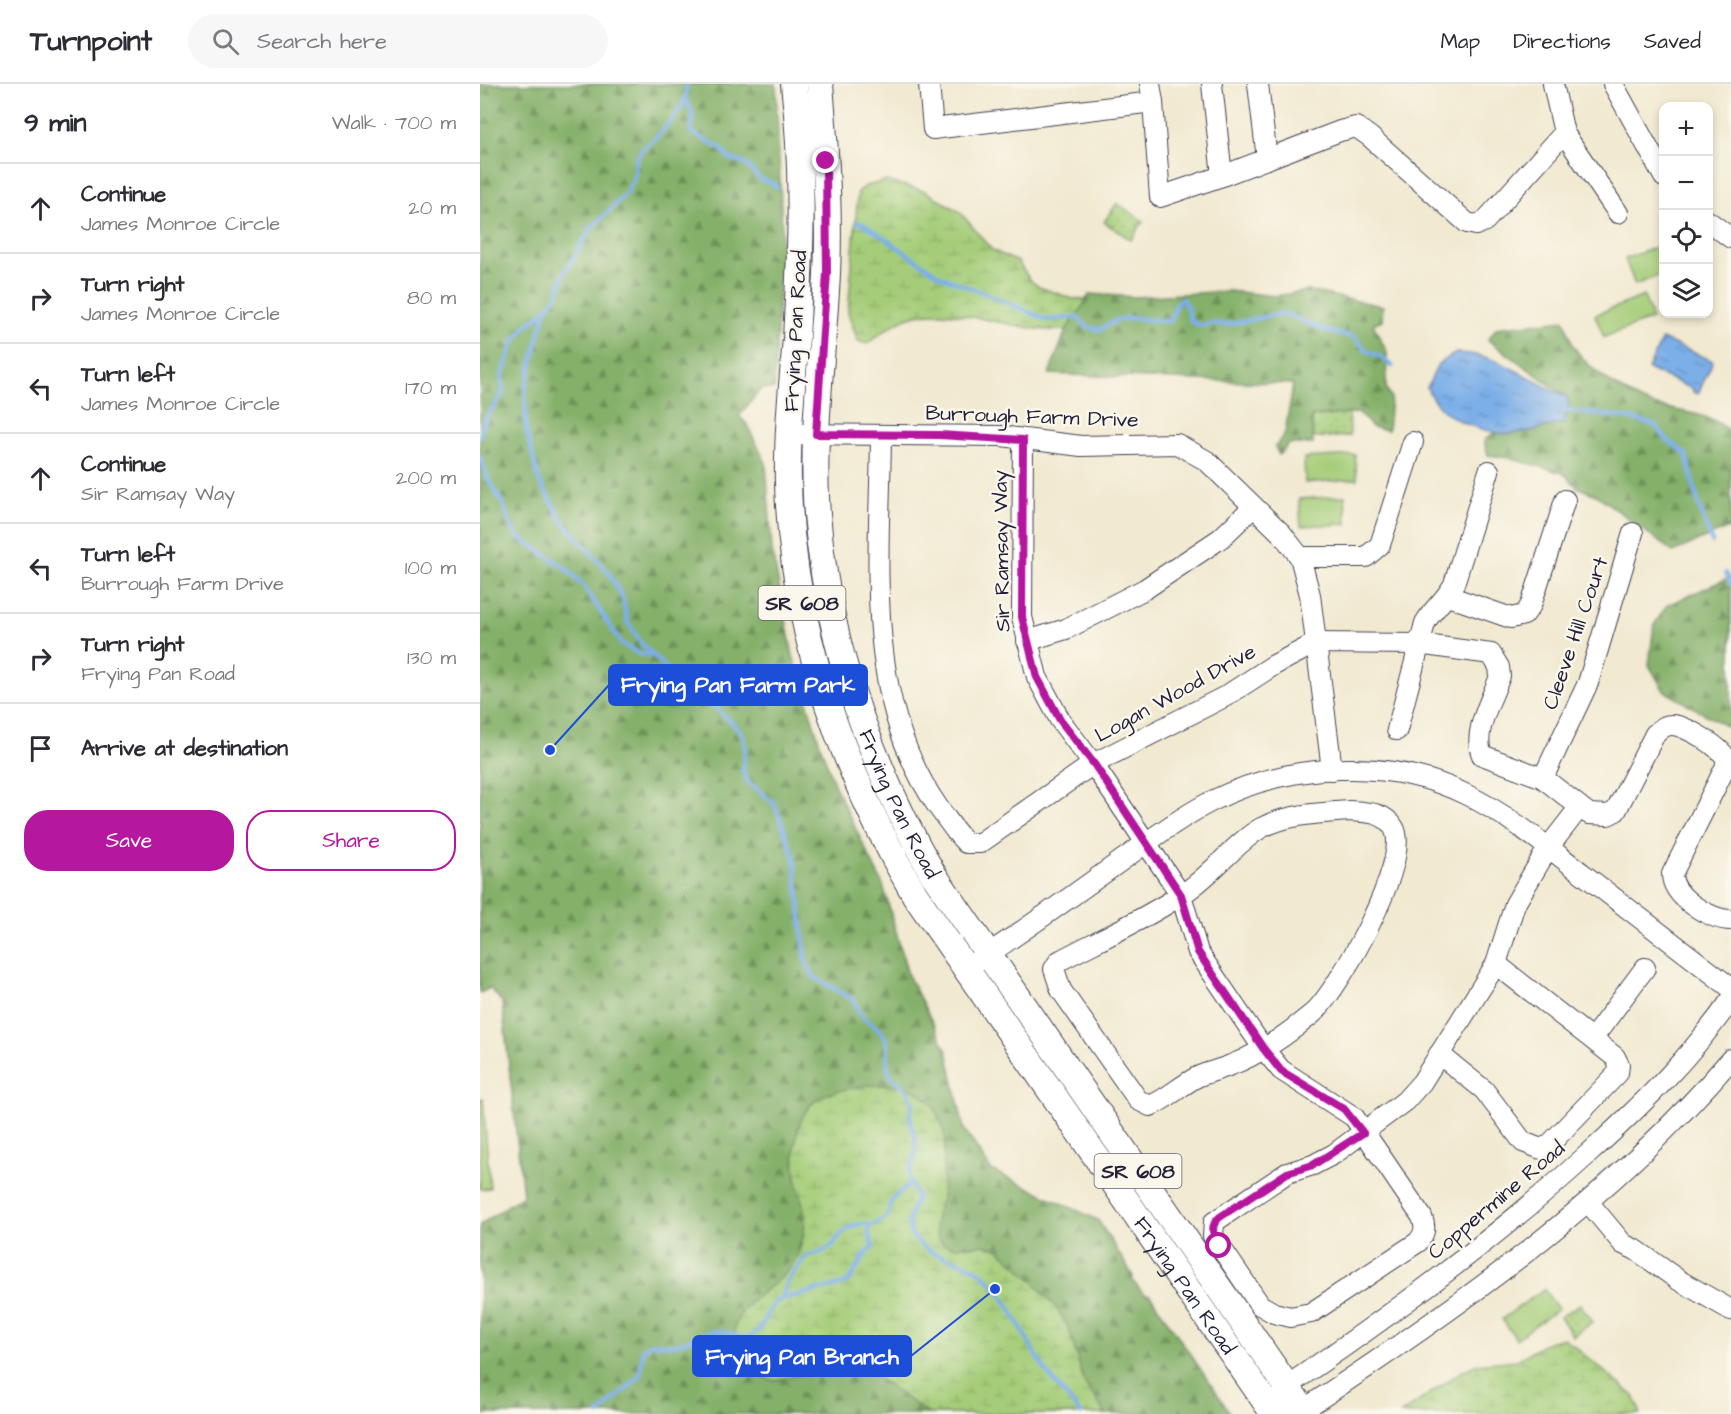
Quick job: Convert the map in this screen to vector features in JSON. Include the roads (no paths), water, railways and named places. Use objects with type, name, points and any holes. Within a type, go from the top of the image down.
[{"type":"main road","name":"Frying Pan Road","points":[[794,84],[800,182],[800,263],[788,483],[796,563],[805,620],[830,715],[881,837],[915,895],[1274,1414]]},
{"type":"main road","name":"Frying Pan Road","points":[[820,84],[827,187],[827,273],[816,434],[817,514],[824,572],[846,674],[865,731],[915,841],[939,883],[1305,1412]]},
{"type":"street","points":[[929,84],[933,129],[1151,93],[1160,197],[1268,159],[1340,130],[1356,127],[1467,223],[1476,225],[1485,221],[1564,134]]},
{"type":"street","points":[[1212,84],[1222,176]]},
{"type":"street","points":[[1258,84],[1268,159]]},
{"type":"street","points":[[1553,84],[1564,134],[1618,213]]},
{"type":"street","points":[[1613,84],[1659,168]]},
{"type":"street","points":[[1713,225],[1731,238]]},
{"type":"street","name":"Burrough Farm Drive","points":[[789,434],[1001,436],[1082,446],[1177,444],[1207,461],[1282,534],[1300,556],[1310,595],[1332,770]]},
{"type":"street","name":"Logan Wood Drive","points":[[881,435],[882,657],[905,749],[922,785],[958,836],[966,843],[980,843],[1094,764],[1226,696],[1274,665],[1316,643],[1418,644],[1482,651],[1496,658],[1500,676],[1478,746],[1482,755],[1543,778],[1579,808],[1599,816],[1616,811],[1655,734],[1664,726],[1676,725],[1720,748],[1727,760],[1725,768],[1672,874],[1672,884],[1680,894],[1704,911],[1722,920],[1731,920]]},
{"type":"street","name":"Sir Ramsay Way","points":[[1023,440],[1022,617],[1037,677],[1060,720],[1094,764],[1181,895],[1198,952],[1263,1048],[1281,1071],[1344,1109],[1363,1133],[1422,1217],[1424,1234],[1418,1242],[1311,1313],[1290,1317],[1274,1313],[1260,1305],[1219,1246],[1213,1236],[1214,1222],[1287,1173],[1313,1165],[1363,1133]]},
{"type":"street","points":[[1300,556],[1366,557],[1375,552],[1380,546],[1413,442]]},
{"type":"street","points":[[1397,730],[1418,644],[1432,609],[1448,596],[1454,584],[1489,471]]},
{"type":"street","points":[[1448,596],[1511,618],[1524,615],[1531,605],[1565,500]]},
{"type":"street","points":[[1027,641],[1066,629],[1145,589],[1221,538],[1252,507]]},
{"type":"street","name":"Cleeve Hill Court","points":[[1543,778],[1587,683],[1633,533]]},
{"type":"street","points":[[965,970],[1191,813],[1237,790],[1287,776],[1332,770],[1389,772],[1466,794],[1511,820],[1731,988]]},
{"type":"street","points":[[1363,1133],[1405,1101],[1422,1082],[1496,964],[1515,904],[1548,848],[1579,808]]},
{"type":"street","points":[[1350,811],[1379,816],[1388,820],[1395,830],[1398,852],[1388,885],[1374,916],[1332,989],[1313,1013],[1263,1048],[1232,1065],[1193,1079],[1157,1104],[1150,1106],[1144,1104],[1138,1100],[1055,980],[1053,969],[1059,961],[1201,882],[1259,829],[1274,822],[1313,813],[1350,811]]},
{"type":"street","points":[[1440,1054],[1484,1090],[1522,1142],[1541,1149],[1549,1144],[1618,1073],[1619,1065],[1615,1057],[1496,964]]},
{"type":"street","points":[[1593,1038],[1645,968]]},
{"type":"street","name":"Coppermine Road","points":[[1274,1414],[1287,1386],[1451,1269],[1539,1198],[1648,1100],[1731,1000]]},
{"type":"street","points":[[1274,1414],[1305,1412],[1507,1267],[1589,1203],[1678,1118],[1731,1059]]},
{"type":"street","points":[[1589,1203],[1623,1244],[1731,1310]]},
{"type":"water","points":[[1662,339],[1713,361],[1698,394],[1693,392],[1693,389],[1648,369]]},
{"type":"water","points":[[1456,353],[1472,354],[1500,363],[1567,397],[1569,405],[1564,423],[1507,434],[1477,428],[1447,414],[1432,398],[1427,388],[1438,364]]},
{"type":"waterway","points":[[480,436],[484,421],[503,393],[502,377],[514,341],[526,326],[545,311],[558,294],[562,277],[592,227],[625,195],[634,178],[636,160],[642,149],[657,137],[677,114],[685,99],[687,84]]},
{"type":"waterway","points":[[685,99],[693,114],[691,132],[720,148],[730,159],[746,164],[761,180],[771,182],[777,187]]},
{"type":"waterway","points":[[858,222],[940,276],[1047,320],[1077,317],[1086,326],[1100,330],[1126,318],[1171,321],[1176,304],[1182,299],[1188,309],[1190,320],[1200,326],[1215,323],[1225,325],[1284,313],[1326,331],[1354,337],[1367,351],[1379,356],[1392,366]]},
{"type":"waterway","points":[[545,312],[525,390],[526,429],[539,481],[564,523],[609,573],[623,599],[627,621],[640,642],[653,655]]},
{"type":"waterway","points":[[1564,410],[1628,418],[1655,425],[1667,440],[1686,454],[1699,506],[1712,542]]},
{"type":"waterway","points":[[480,456],[488,479],[503,504],[517,536],[563,566],[584,586],[621,643],[639,654],[653,655],[688,691],[719,710],[742,733],[745,747],[743,772],[747,781],[774,803],[794,856],[806,963],[814,977],[854,1000],[861,1015],[882,1033],[888,1048],[890,1075],[910,1095],[913,1104],[910,1122],[916,1145],[910,1179],[917,1196],[909,1220],[912,1235],[927,1249],[971,1267],[990,1281],[1008,1305],[1046,1371],[1081,1414]]},
{"type":"waterway","points":[[1726,573],[1731,584]]},
{"type":"waterway","points":[[781,1299],[790,1277],[807,1255],[826,1250],[849,1228],[865,1223],[870,1226],[887,1217],[892,1199],[910,1184]]},
{"type":"waterway","points":[[599,1414],[640,1376],[643,1349],[647,1346],[655,1343],[677,1344],[716,1331],[742,1338],[749,1337],[759,1330],[771,1308],[781,1299],[844,1284],[850,1280],[864,1256],[873,1247],[868,1232],[870,1226]]},
{"type":"place","name":"Frying Pan Farm Park","points":[[550,750]]},
{"type":"place","name":"Frying Pan Branch","points":[[995,1289]]}]
